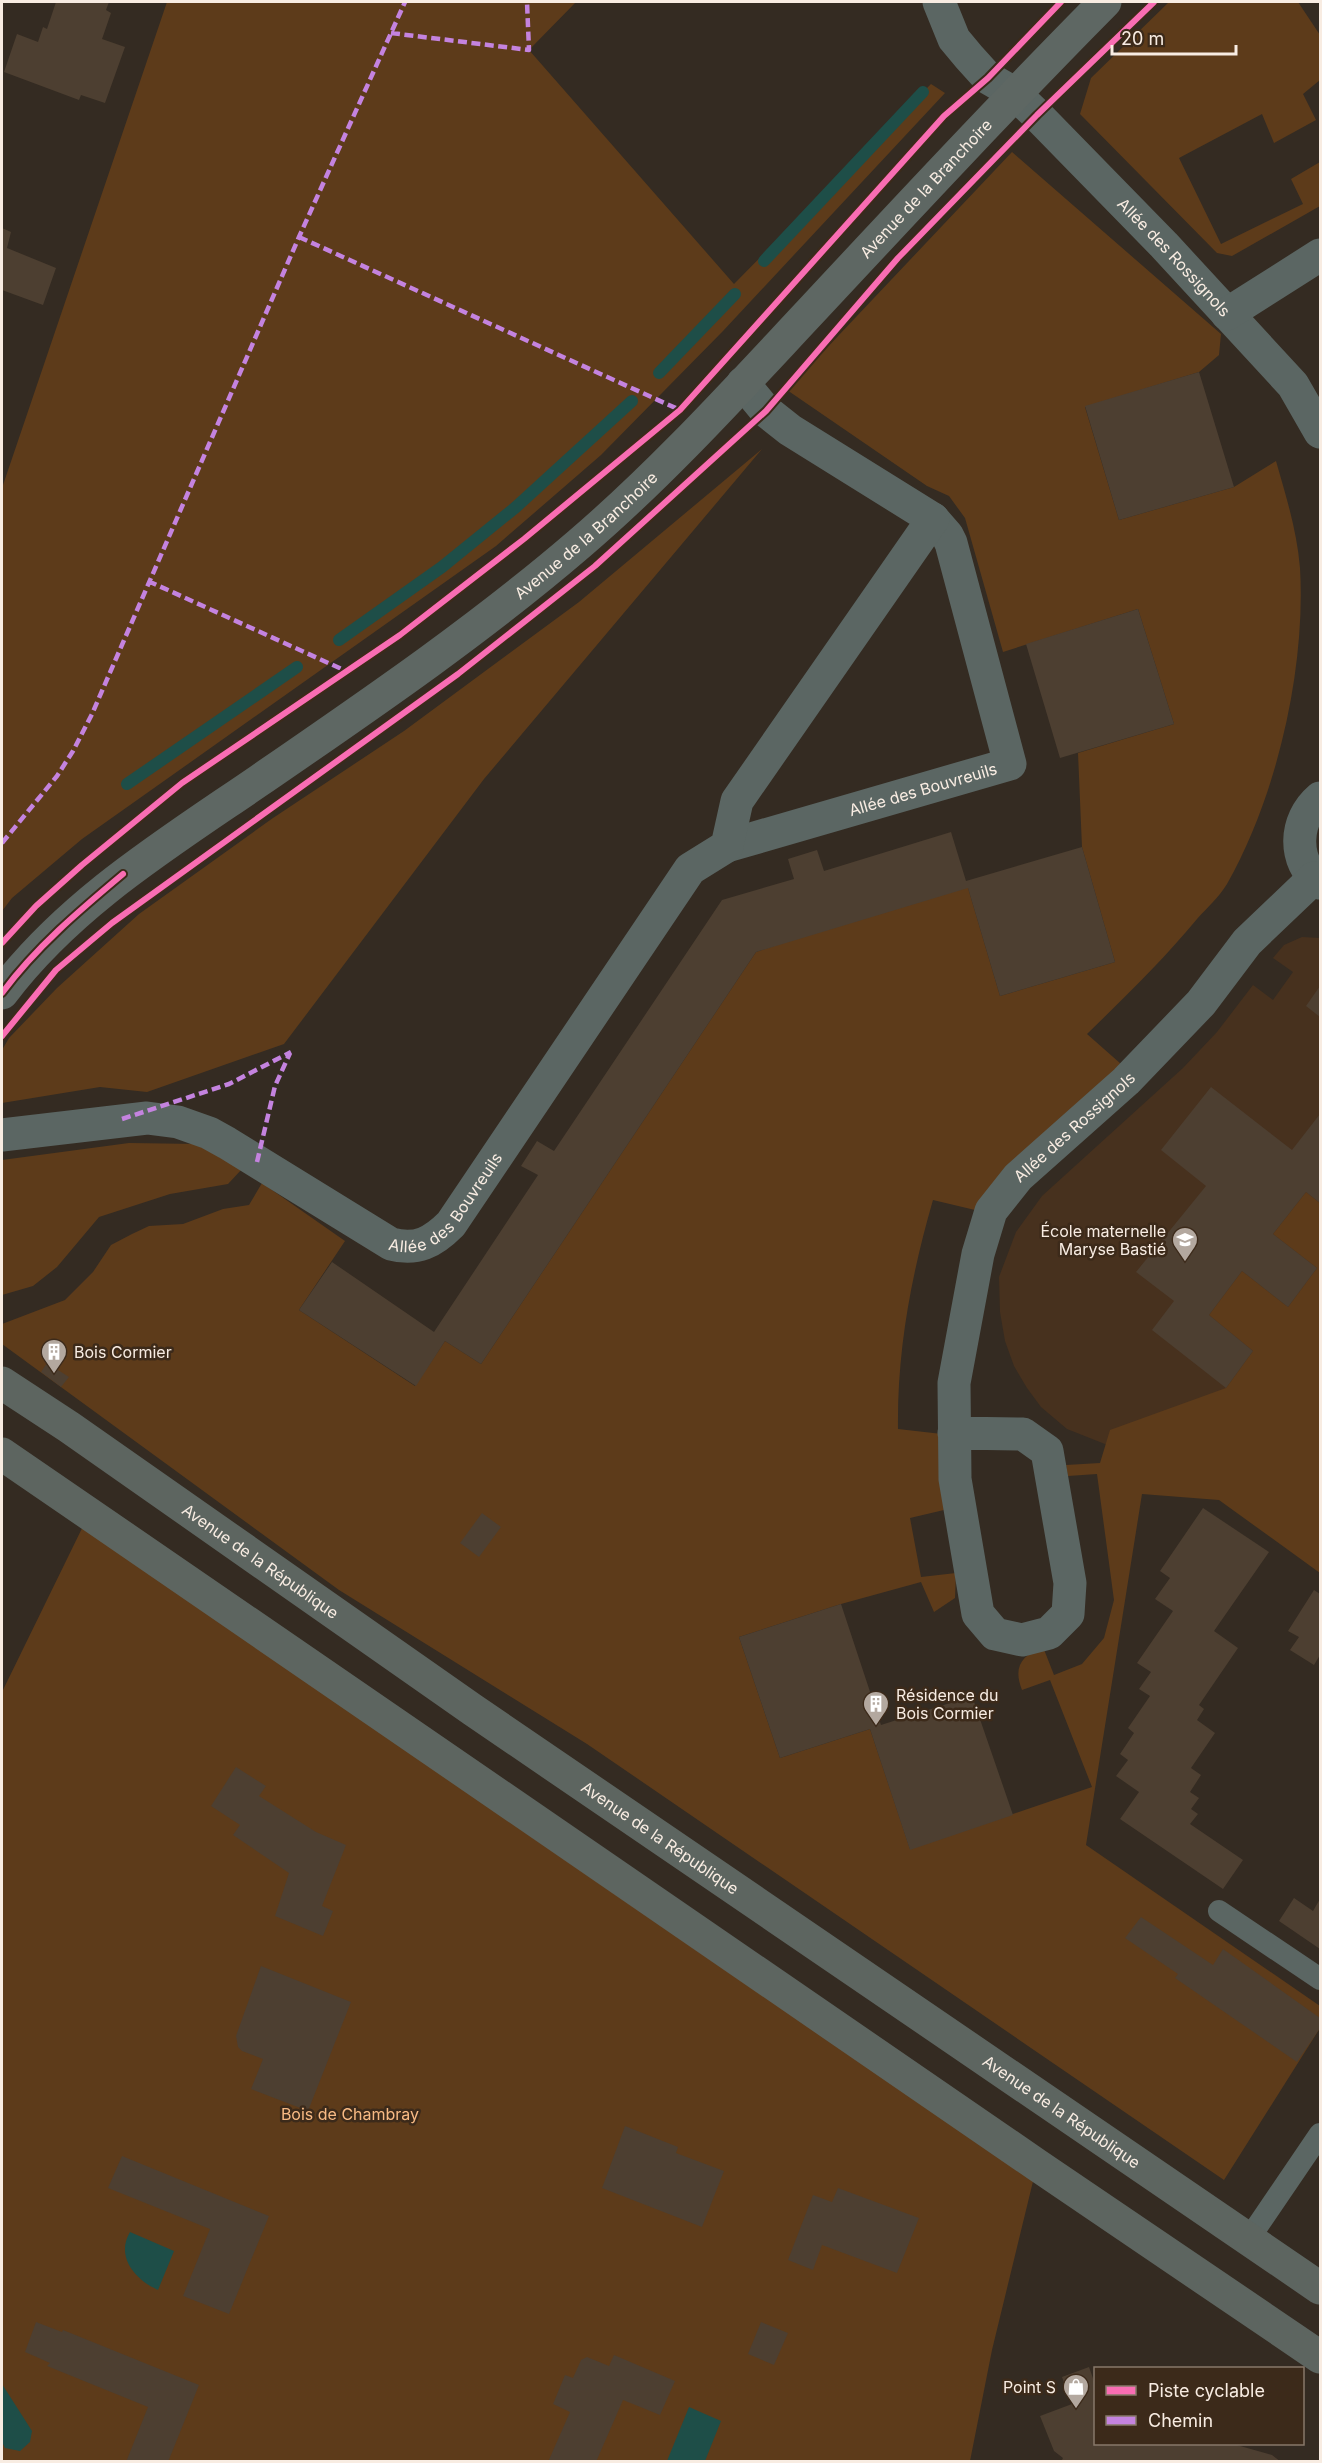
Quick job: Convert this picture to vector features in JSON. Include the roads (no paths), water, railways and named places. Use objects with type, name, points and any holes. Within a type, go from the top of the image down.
[{"type":"main road","name":"Avenue de la Branchoire","points":[[2,993],[33,955],[123,874],[433,659],[548,570],[639,490],[743,383],[1014,93],[1105,2]]},
{"type":"main road","name":"Avenue de la République","points":[[2,1383],[69,1427],[473,1710],[1320,2288]]},
{"type":"main road","points":[[2,1454],[1320,2357]]},
{"type":"street","name":"Allée des Rossignols","points":[[939,2],[954,39],[969,57],[988,78],[1014,93],[1164,245],[1293,385],[1320,432]]},
{"type":"street","points":[[1227,314],[1320,255]]},
{"type":"street","name":"Allée des Bouvreuils","points":[[2,1135],[136,1118],[178,1122],[209,1133],[227,1143],[381,1240],[404,1248],[418,1247],[440,1235],[460,1212],[690,868],[727,846],[1010,764],[947,535],[933,519],[790,430],[766,411],[743,383]]},
{"type":"street","points":[[727,846],[737,801],[933,519]]},
{"type":"street","name":"Allée des Rossignols","points":[[954,1433],[1023,1434],[1047,1451],[1070,1583],[1068,1614],[1049,1633],[1022,1640],[995,1634],[978,1614],[955,1479],[954,1433],[954,1383],[978,1254],[991,1211],[1018,1177],[1126,1081],[1201,1003],[1247,942],[1317,881],[1301,855],[1299,841],[1306,814],[1320,798]]},
{"type":"lane","points":[[1219,1911],[1320,1979]]},
{"type":"lane","points":[[1248,2240],[1320,2134]]},
{"type":"water","points":[[130,2232],[174,2251],[158,2290],[142,2280],[126,2259],[126,2241]]},
{"type":"water","points":[[2,2384],[32,2431],[30,2442],[20,2451],[5,2448],[2,2442]]},
{"type":"water","points":[[689,2407],[721,2421],[705,2461],[667,2461]]},
{"type":"waterway","points":[[764,261],[923,92]]},
{"type":"waterway","points":[[659,373],[735,294]]},
{"type":"waterway","points":[[339,640],[442,567],[516,507],[632,401]]},
{"type":"waterway","points":[[127,784],[297,667]]},
{"type":"place","name":"École maternelle Maryse Bastié","points":[[1185,1263]]},
{"type":"place","name":"Bois Cormier","points":[[54,1375]]},
{"type":"place","name":"Résidence du Bois Cormier","points":[[876,1727]]},
{"type":"place","name":"Point S","points":[[1076,2410]]},
{"type":"park label","name":"Bois de Chambray","points":[[350,2114]]}]
